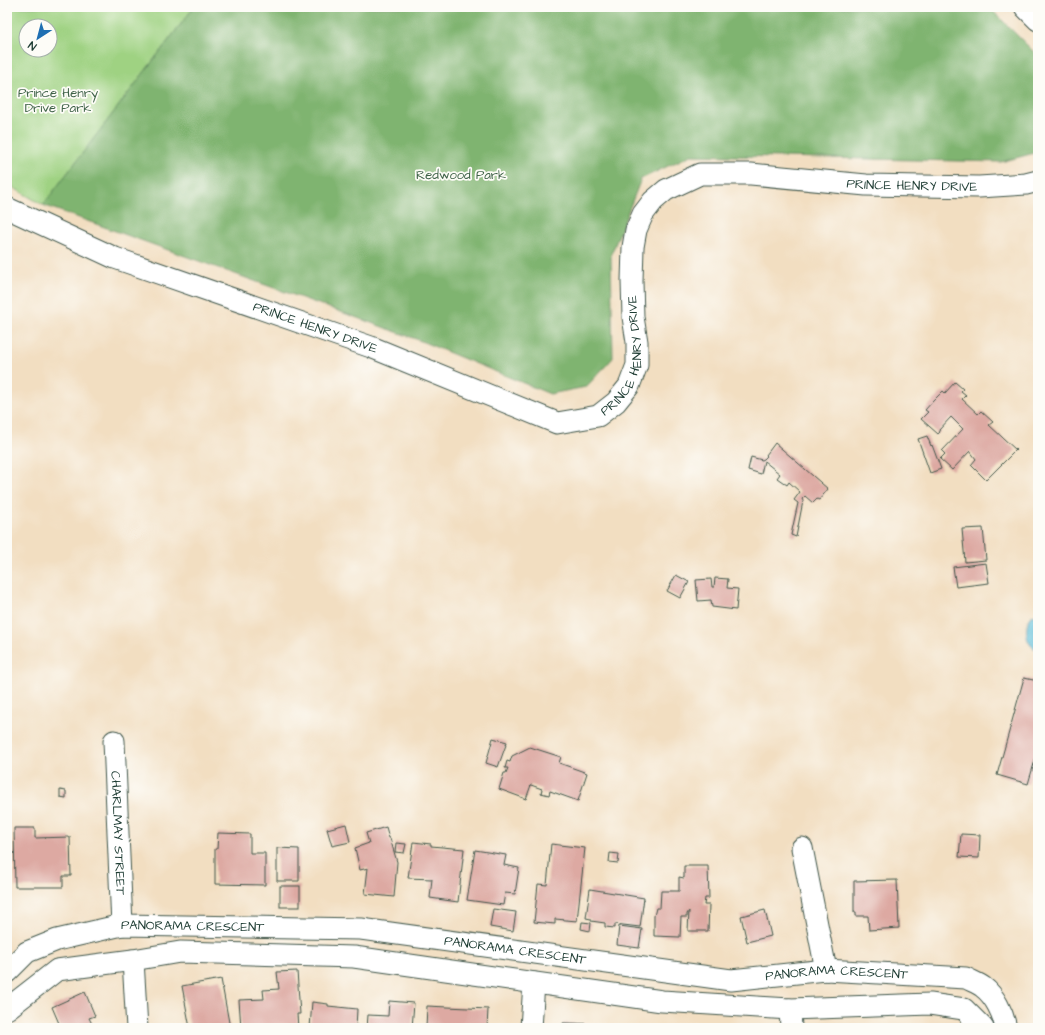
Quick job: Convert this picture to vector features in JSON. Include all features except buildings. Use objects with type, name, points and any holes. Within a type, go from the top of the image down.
[{"type":"street","points":[[1024,7],[1038,20]]},
{"type":"street","name":"PRINCE HENRY DRIVE","points":[[7,208],[115,258],[371,347],[557,423],[598,416],[616,402],[629,386],[637,365],[637,342],[633,317],[632,281],[633,246],[636,230],[643,214],[653,201],[666,190],[700,174],[751,174],[866,185],[979,187],[1026,184],[1038,181]]},
{"type":"street","name":"CHARLMAY STREET","points":[[114,741],[122,925]]},
{"type":"street","points":[[802,848],[826,970]]},
{"type":"street","name":"PANORAMA CRESCENT","points":[[7,972],[28,952],[57,940],[122,925],[361,929],[731,980],[826,970],[966,978],[983,987],[996,1000],[1006,1028]]},
{"type":"street","name":"PANORAMA CRESCENT","points":[[7,1009],[57,970],[180,952],[354,957],[790,1019],[930,1004],[964,1009],[983,1028]]},
{"type":"street","points":[[133,960],[137,1028]]},
{"type":"street","points":[[532,1028],[534,983]]},
{"type":"green space","name":"Prince Henry Drive Park","points":[[7,7],[194,7],[43,205],[7,184]]},
{"type":"green space","name":"Redwood Park","points":[[194,7],[989,7],[1038,56],[1038,152],[1001,162],[691,155],[641,179],[611,255],[613,358],[586,387],[550,394],[416,339],[43,205]]},
{"type":"water","points":[[1036,615],[1038,621],[1038,648],[1036,649],[1032,647],[1028,640],[1027,627],[1029,618]]}]
